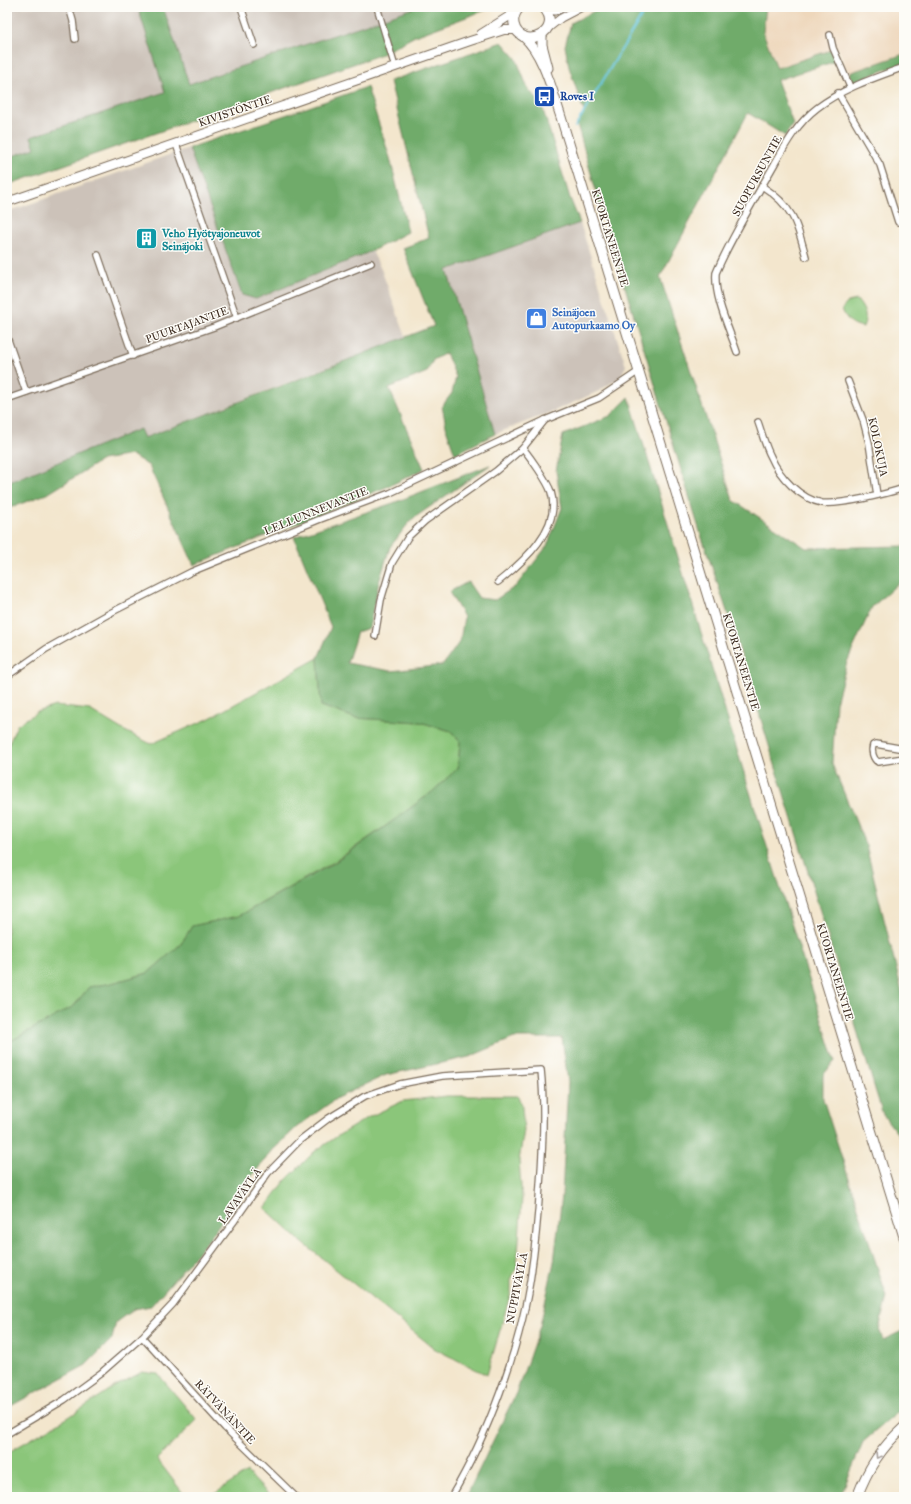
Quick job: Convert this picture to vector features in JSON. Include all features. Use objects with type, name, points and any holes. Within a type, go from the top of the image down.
[{"type":"highway","points":[[519,8],[514,21],[520,33],[533,38],[545,32]]},
{"type":"highway","name":"KUORTANEENTIE","points":[[544,8],[548,13],[549,21],[542,45],[554,95],[904,1237]]},
{"type":"highway","name":"KUORTANEENTIE","points":[[520,33],[530,42],[535,50],[554,95]]},
{"type":"highway","points":[[857,1497],[862,1483],[878,1454],[904,1427]]},
{"type":"main road","name":"KIVISTÖNTIE","points":[[470,41],[519,8]]},
{"type":"main road","name":"KIVISTÖNTIE","points":[[7,202],[470,41],[504,30],[520,33]]},
{"type":"street","points":[[69,7],[73,21],[75,39]]},
{"type":"street","points":[[241,7],[254,45]]},
{"type":"street","points":[[377,7],[395,67]]},
{"type":"street","points":[[544,8],[555,11],[566,7]]},
{"type":"street","points":[[545,32],[561,18],[582,7]]},
{"type":"street","points":[[830,35],[833,48],[850,87]]},
{"type":"street","name":"SUOPURSUNTIE","points":[[737,352],[718,296],[715,284],[716,272],[791,135],[816,108],[838,93],[904,67]]},
{"type":"street","points":[[838,93],[880,165],[898,222]]},
{"type":"street","points":[[176,144],[237,318]]},
{"type":"street","points":[[762,186],[772,193],[791,213],[797,225],[806,257]]},
{"type":"street","points":[[98,255],[133,356]]},
{"type":"street","name":"PUURTAJANTIE","points":[[7,399],[133,356],[237,318],[371,263]]},
{"type":"street","points":[[7,336],[26,392]]},
{"type":"street","name":"LELLUNNEVANTIE","points":[[7,678],[10,674],[46,649],[112,612],[191,572],[318,520],[390,493],[545,420],[598,398],[639,371]]},
{"type":"street","name":"KOLOKUJA","points":[[848,381],[863,420],[869,443],[877,495]]},
{"type":"street","points":[[375,636],[381,600],[392,563],[408,537],[425,521],[496,471],[523,448],[545,420]]},
{"type":"street","points":[[758,422],[771,457],[779,470],[801,493],[811,499],[832,503],[877,495],[904,488]]},
{"type":"street","points":[[498,582],[518,565],[540,540],[550,523],[554,504],[551,491],[531,458],[523,448]]},
{"type":"street","points":[[904,749],[876,744],[873,745],[872,748],[873,757],[878,762],[904,758]]},
{"type":"street","name":"LAVAVÄYLÄ","points":[[7,1434],[64,1400],[101,1373],[142,1337],[173,1304],[268,1173],[300,1140],[329,1118],[366,1096],[400,1084],[442,1076],[541,1070]]},
{"type":"street","name":"NUPPIVÄYLÄ","points":[[450,1497],[483,1434],[505,1376],[523,1316],[537,1234],[544,1109],[541,1070]]},
{"type":"street","name":"RÄTVÄNÄNTIE","points":[[142,1337],[224,1428],[296,1497]]},
{"type":"shaded area","points":[[7,7],[417,7],[32,137],[35,148],[7,158]]},
{"type":"shaded area","points":[[766,7],[904,7],[904,54],[849,73],[838,48],[777,68],[763,32]]},
{"type":"shaded area","points":[[189,148],[243,295],[257,299],[372,251],[381,269],[406,337],[143,438],[140,430],[7,483],[7,212]]},
{"type":"shaded area","name":"Seinäjoen Autopurkaamo Oy","points":[[580,223],[626,366],[620,377],[599,391],[495,434],[447,270]]},
{"type":"green space","points":[[163,7],[189,84],[417,7],[494,7],[415,36],[382,54],[7,185],[7,158],[35,148],[31,137],[165,92],[138,8]]},
{"type":"green space","points":[[602,7],[766,7],[763,32],[777,68],[831,50],[836,61],[777,80],[793,124],[785,136],[748,113],[660,277],[733,500],[806,548],[904,546],[904,578],[872,607],[847,662],[836,703],[832,764],[866,846],[904,1000],[904,1142],[883,1115],[734,632],[700,532],[599,202],[577,124],[584,112],[569,67],[565,46],[571,23]]},
{"type":"green space","points":[[502,42],[516,58],[528,89],[541,103],[570,198],[580,223],[447,270],[495,434],[455,454],[447,431],[442,406],[452,393],[456,377],[446,353],[433,360],[427,372],[389,388],[424,469],[389,486],[194,565],[149,466],[132,455],[102,460],[49,493],[7,509],[7,483],[140,429],[144,438],[434,326],[403,248],[429,238],[390,81]]},
{"type":"green space","points":[[904,54],[904,63],[852,82],[849,73]]},
{"type":"green space","points":[[367,87],[390,158],[408,232],[372,251],[256,299],[242,295],[189,148]]},
{"type":"green space","points":[[857,300],[862,306],[865,316],[863,327],[850,321],[845,316],[842,309],[848,302]]},
{"type":"green space","points":[[629,397],[757,815],[835,1061],[823,1075],[823,1099],[887,1297],[879,1329],[883,1340],[904,1330],[904,1407],[863,1442],[840,1497],[466,1497],[517,1391],[540,1326],[554,1262],[562,1195],[568,1082],[562,1038],[514,1038],[469,1057],[386,1075],[337,1098],[297,1127],[273,1150],[251,1177],[210,1238],[151,1306],[134,1309],[116,1322],[112,1339],[86,1365],[7,1408],[7,1043],[74,1006],[89,987],[112,983],[148,973],[181,944],[192,926],[239,916],[334,863],[432,792],[458,768],[460,742],[451,731],[420,722],[355,718],[321,706],[318,658],[331,627],[294,537],[393,503],[490,465],[411,520],[390,547],[379,582],[369,628],[357,632],[347,663],[391,671],[443,665],[460,641],[464,617],[449,592],[468,582],[479,598],[495,600],[516,586],[547,546],[562,508],[556,471],[563,435],[610,416]]},
{"type":"green space","points":[[318,658],[321,706],[355,718],[420,722],[451,731],[460,742],[458,768],[432,792],[334,862],[239,916],[192,926],[181,944],[148,973],[112,983],[89,987],[74,1006],[7,1043],[7,748],[17,725],[37,712],[55,706],[90,710],[123,730],[151,744],[208,719]]},
{"type":"green space","points":[[447,1096],[518,1096],[522,1107],[524,1130],[519,1161],[522,1198],[517,1266],[511,1280],[511,1292],[487,1375],[435,1349],[298,1239],[265,1208],[286,1180],[314,1152],[339,1135],[369,1117],[403,1101]]},
{"type":"green space","points":[[142,1372],[158,1374],[197,1420],[157,1459],[186,1497],[7,1497],[7,1453],[69,1417],[114,1387]]},
{"type":"green space","points":[[247,1472],[271,1497],[210,1497]]},
{"type":"waterway","points":[[575,127],[647,7]]},
{"type":"place","name":"Roves I","points":[[544,96]]},
{"type":"place","name":"Veho Hyötyajoneuvot Seinäjoki","points":[[147,239]]},
{"type":"place","name":"Seinäjoen Autopurkaamo Oy","points":[[536,318]]}]
